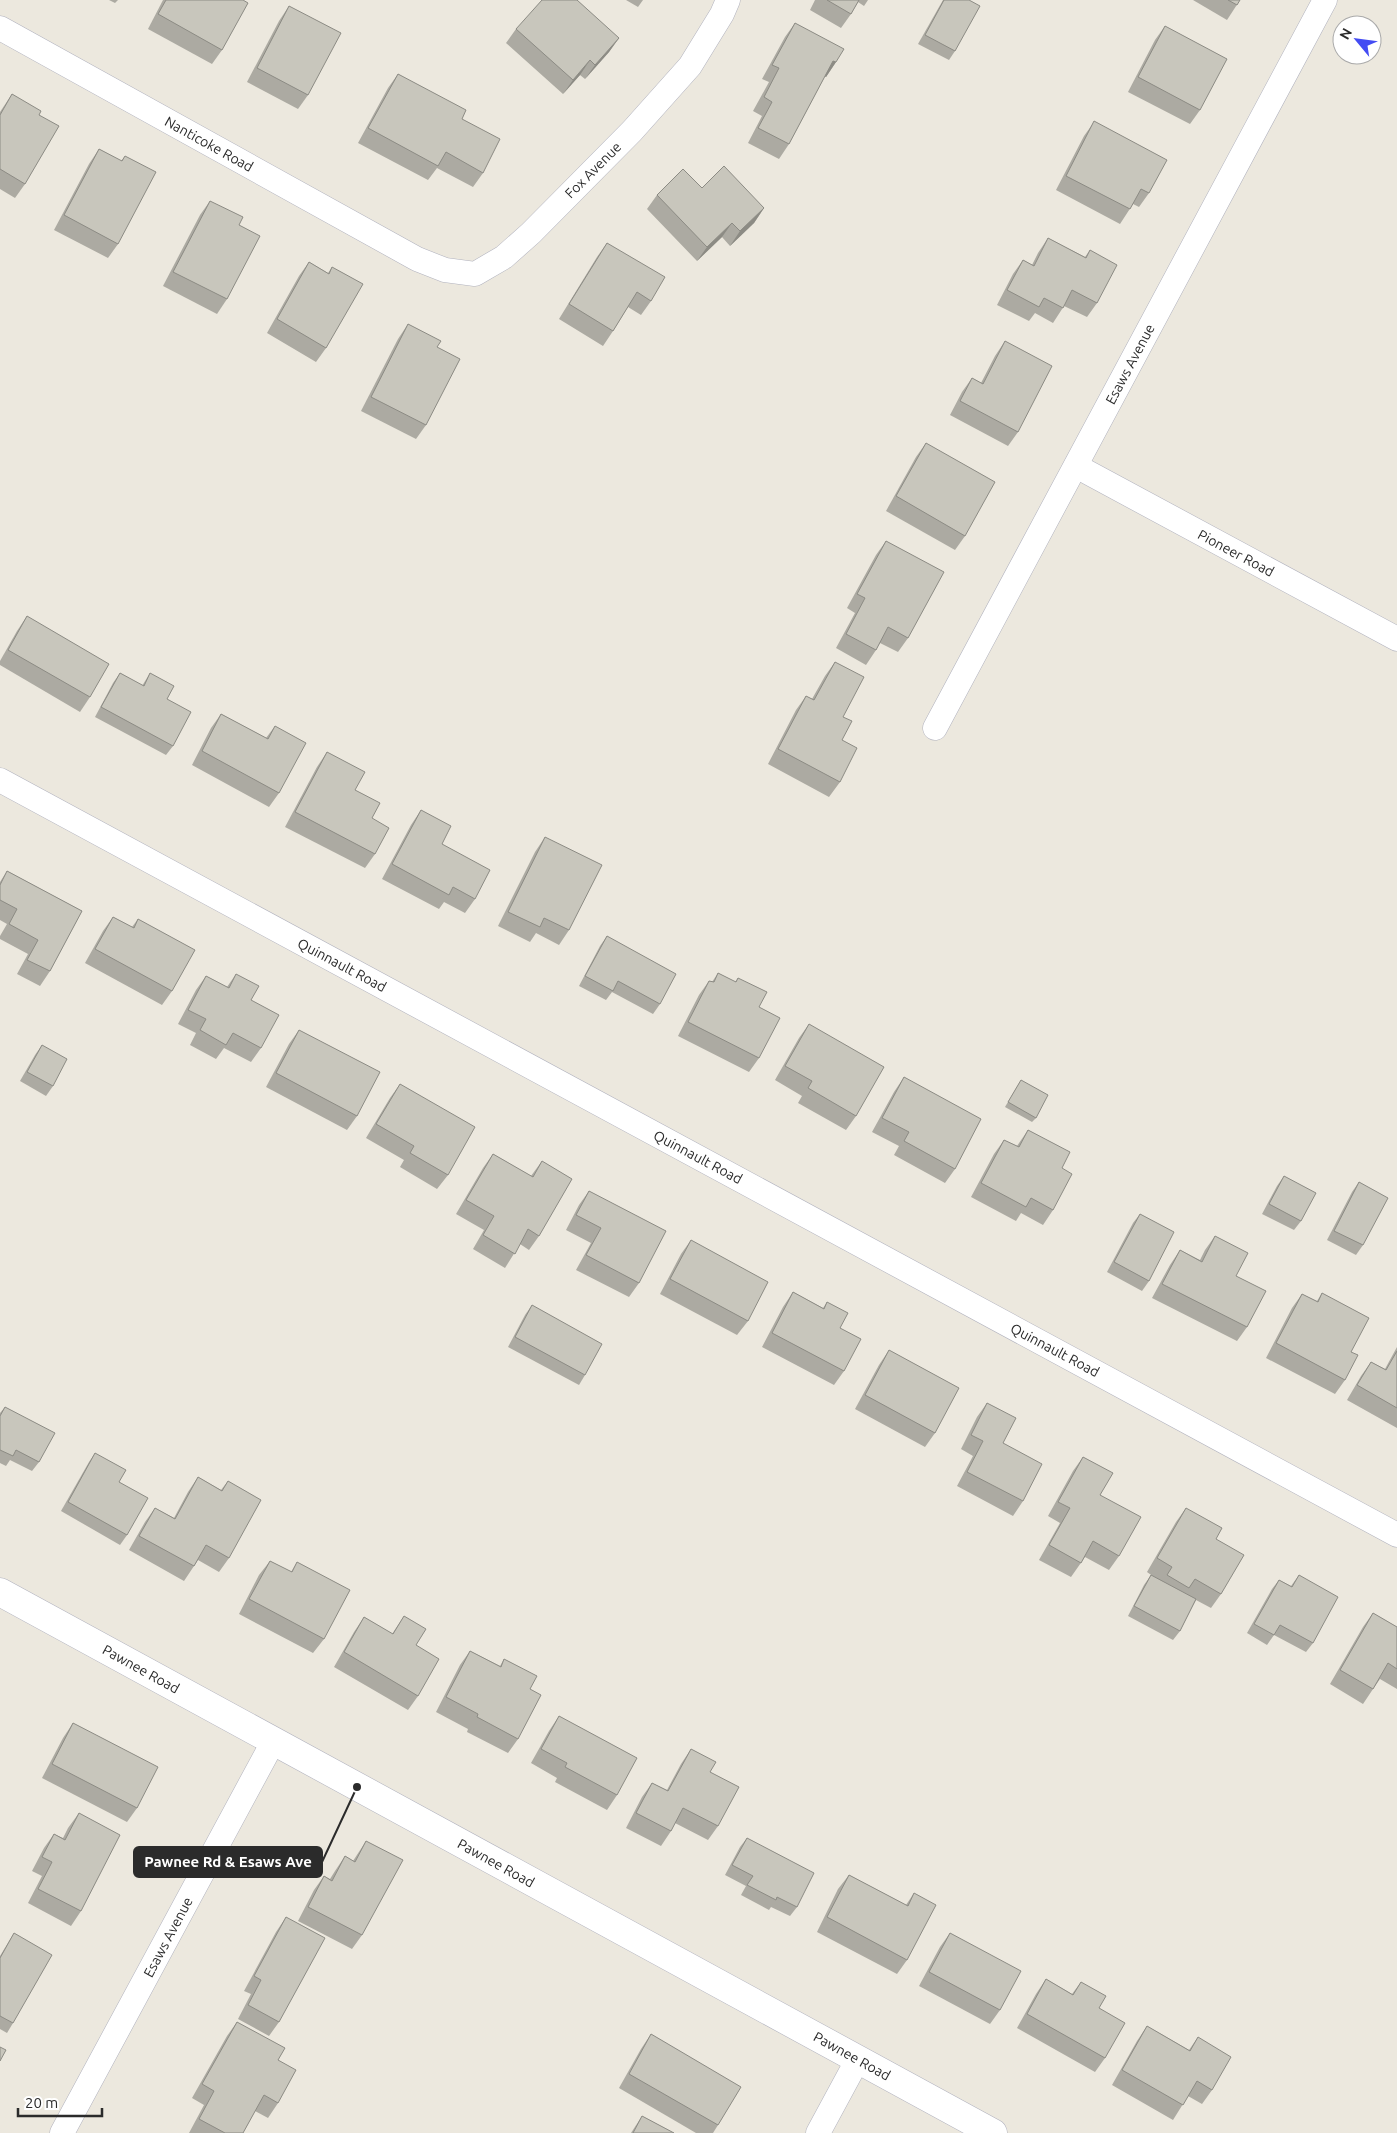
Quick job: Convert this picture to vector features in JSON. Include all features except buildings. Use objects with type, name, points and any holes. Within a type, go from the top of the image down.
[{"type":"street","name":"Fox Avenue","points":[[417,259],[445,270],[475,274],[504,257],[531,234],[632,131],[690,66],[722,14],[728,0]]},
{"type":"street","name":"Esaws Avenue","points":[[934,728],[1325,0]]},
{"type":"street","name":"Nanticoke Road","points":[[0,28],[417,259]]},
{"type":"street","name":"Pioneer Road","points":[[1076,466],[1397,639]]},
{"type":"street","name":"Quinnault Road","points":[[0,780],[1397,1535]]},
{"type":"street","name":"Pawnee Road","points":[[0,1592],[993,2133]]},
{"type":"street","name":"Esaws Avenue","points":[[62,2133],[274,1742]]},
{"type":"street","points":[[818,2133],[858,2059]]},
{"type":"place","name":"Pawnee Rd & Esaws Ave","points":[[357,1787]]}]
